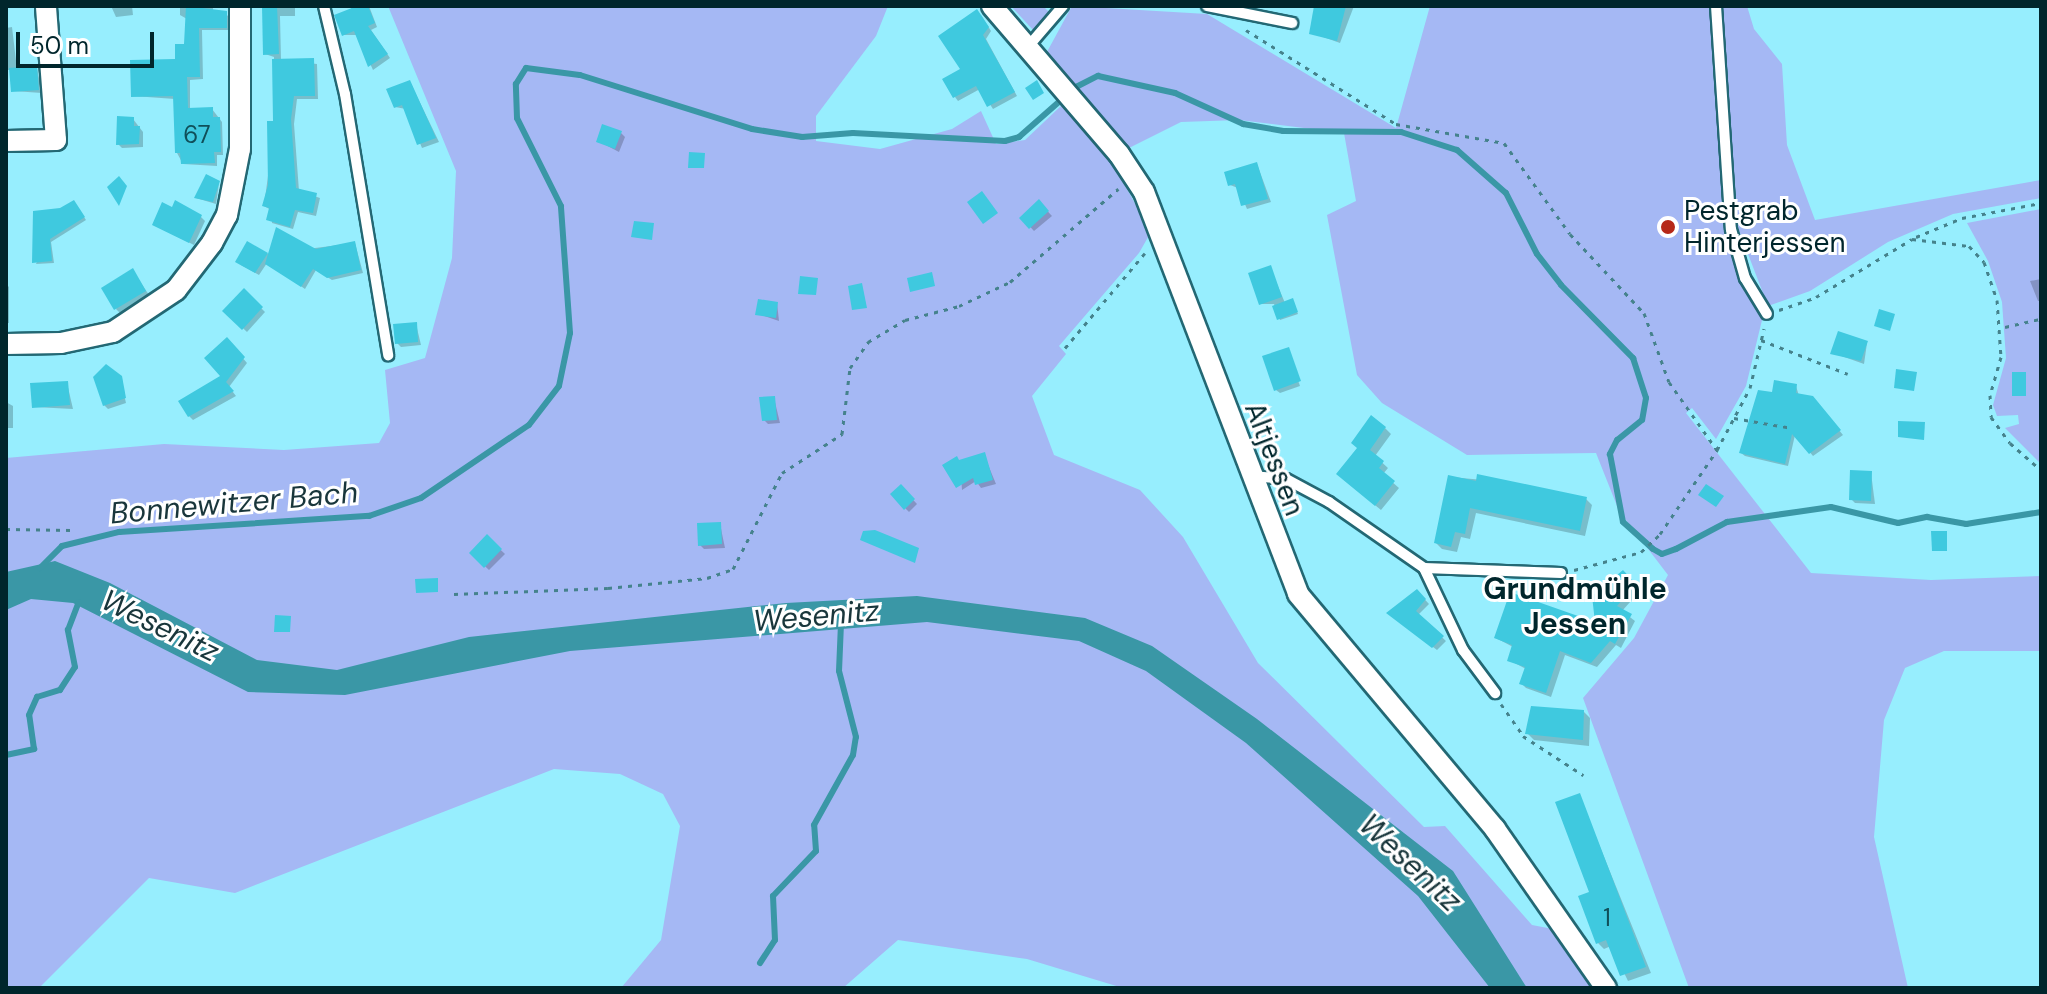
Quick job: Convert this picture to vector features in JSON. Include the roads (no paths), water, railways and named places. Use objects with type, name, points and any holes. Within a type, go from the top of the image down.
[{"type":"street","points":[[6,141],[56,140],[46,6]]},
{"type":"street","points":[[6,344],[61,343],[113,332],[176,290],[212,243],[227,215],[239,160],[240,6]]},
{"type":"street","name":"Altjessen","points":[[992,6],[1134,176],[1161,235],[1250,476],[1298,594],[1495,829],[1606,988]]},
{"type":"lane","points":[[324,6],[345,94],[388,355]]},
{"type":"lane","points":[[1026,49],[1063,6]]},
{"type":"lane","points":[[1207,6],[1292,23]]},
{"type":"lane","points":[[1716,6],[1731,229],[1745,278],[1767,314]]},
{"type":"lane","points":[[1250,476],[1286,479],[1329,502],[1424,568],[1463,650],[1495,693]]},
{"type":"lane","points":[[1424,568],[1561,573]]},
{"type":"water","name":"Wesenitz","points":[[55,561],[110,583],[257,660],[337,670],[469,637],[786,603],[917,596],[1085,618],[1152,646],[1257,719],[1453,871],[1527,988],[1490,988],[1418,896],[1246,743],[1146,671],[1079,641],[927,622],[570,651],[345,695],[248,692],[73,603],[31,599],[6,610],[6,572]]},
{"type":"waterway","name":"Bonnewitzer Bach","points":[[40,568],[62,546],[119,532],[369,516],[421,498],[529,425],[559,386],[570,333],[561,206],[517,118],[516,84],[526,68],[580,75],[752,129],[802,137],[853,133],[1005,141],[1019,137],[1076,87],[1098,76],[1175,93],[1243,124],[1283,131],[1401,132],[1457,150],[1506,193],[1537,254],[1561,285],[1633,358],[1646,398],[1642,420],[1617,440],[1610,454],[1623,522],[1653,549],[1662,554],[1676,549],[1727,522],[1831,507],[1898,523],[1927,517],[1966,524],[2041,512]]},
{"type":"waterway","points":[[6,755],[34,749],[29,715],[37,697],[60,690],[75,667],[68,630],[79,602]]},
{"type":"waterway","name":"Wesenitz","points":[[760,963],[775,940],[773,896],[816,851],[814,825],[853,755],[856,737],[839,671],[841,624]]},
{"type":"place","name":"Pestgrab Hinterjessen","points":[[1668,227]]},
{"type":"district","name":"Grundmühle Jessen","points":[[1575,606]]}]
